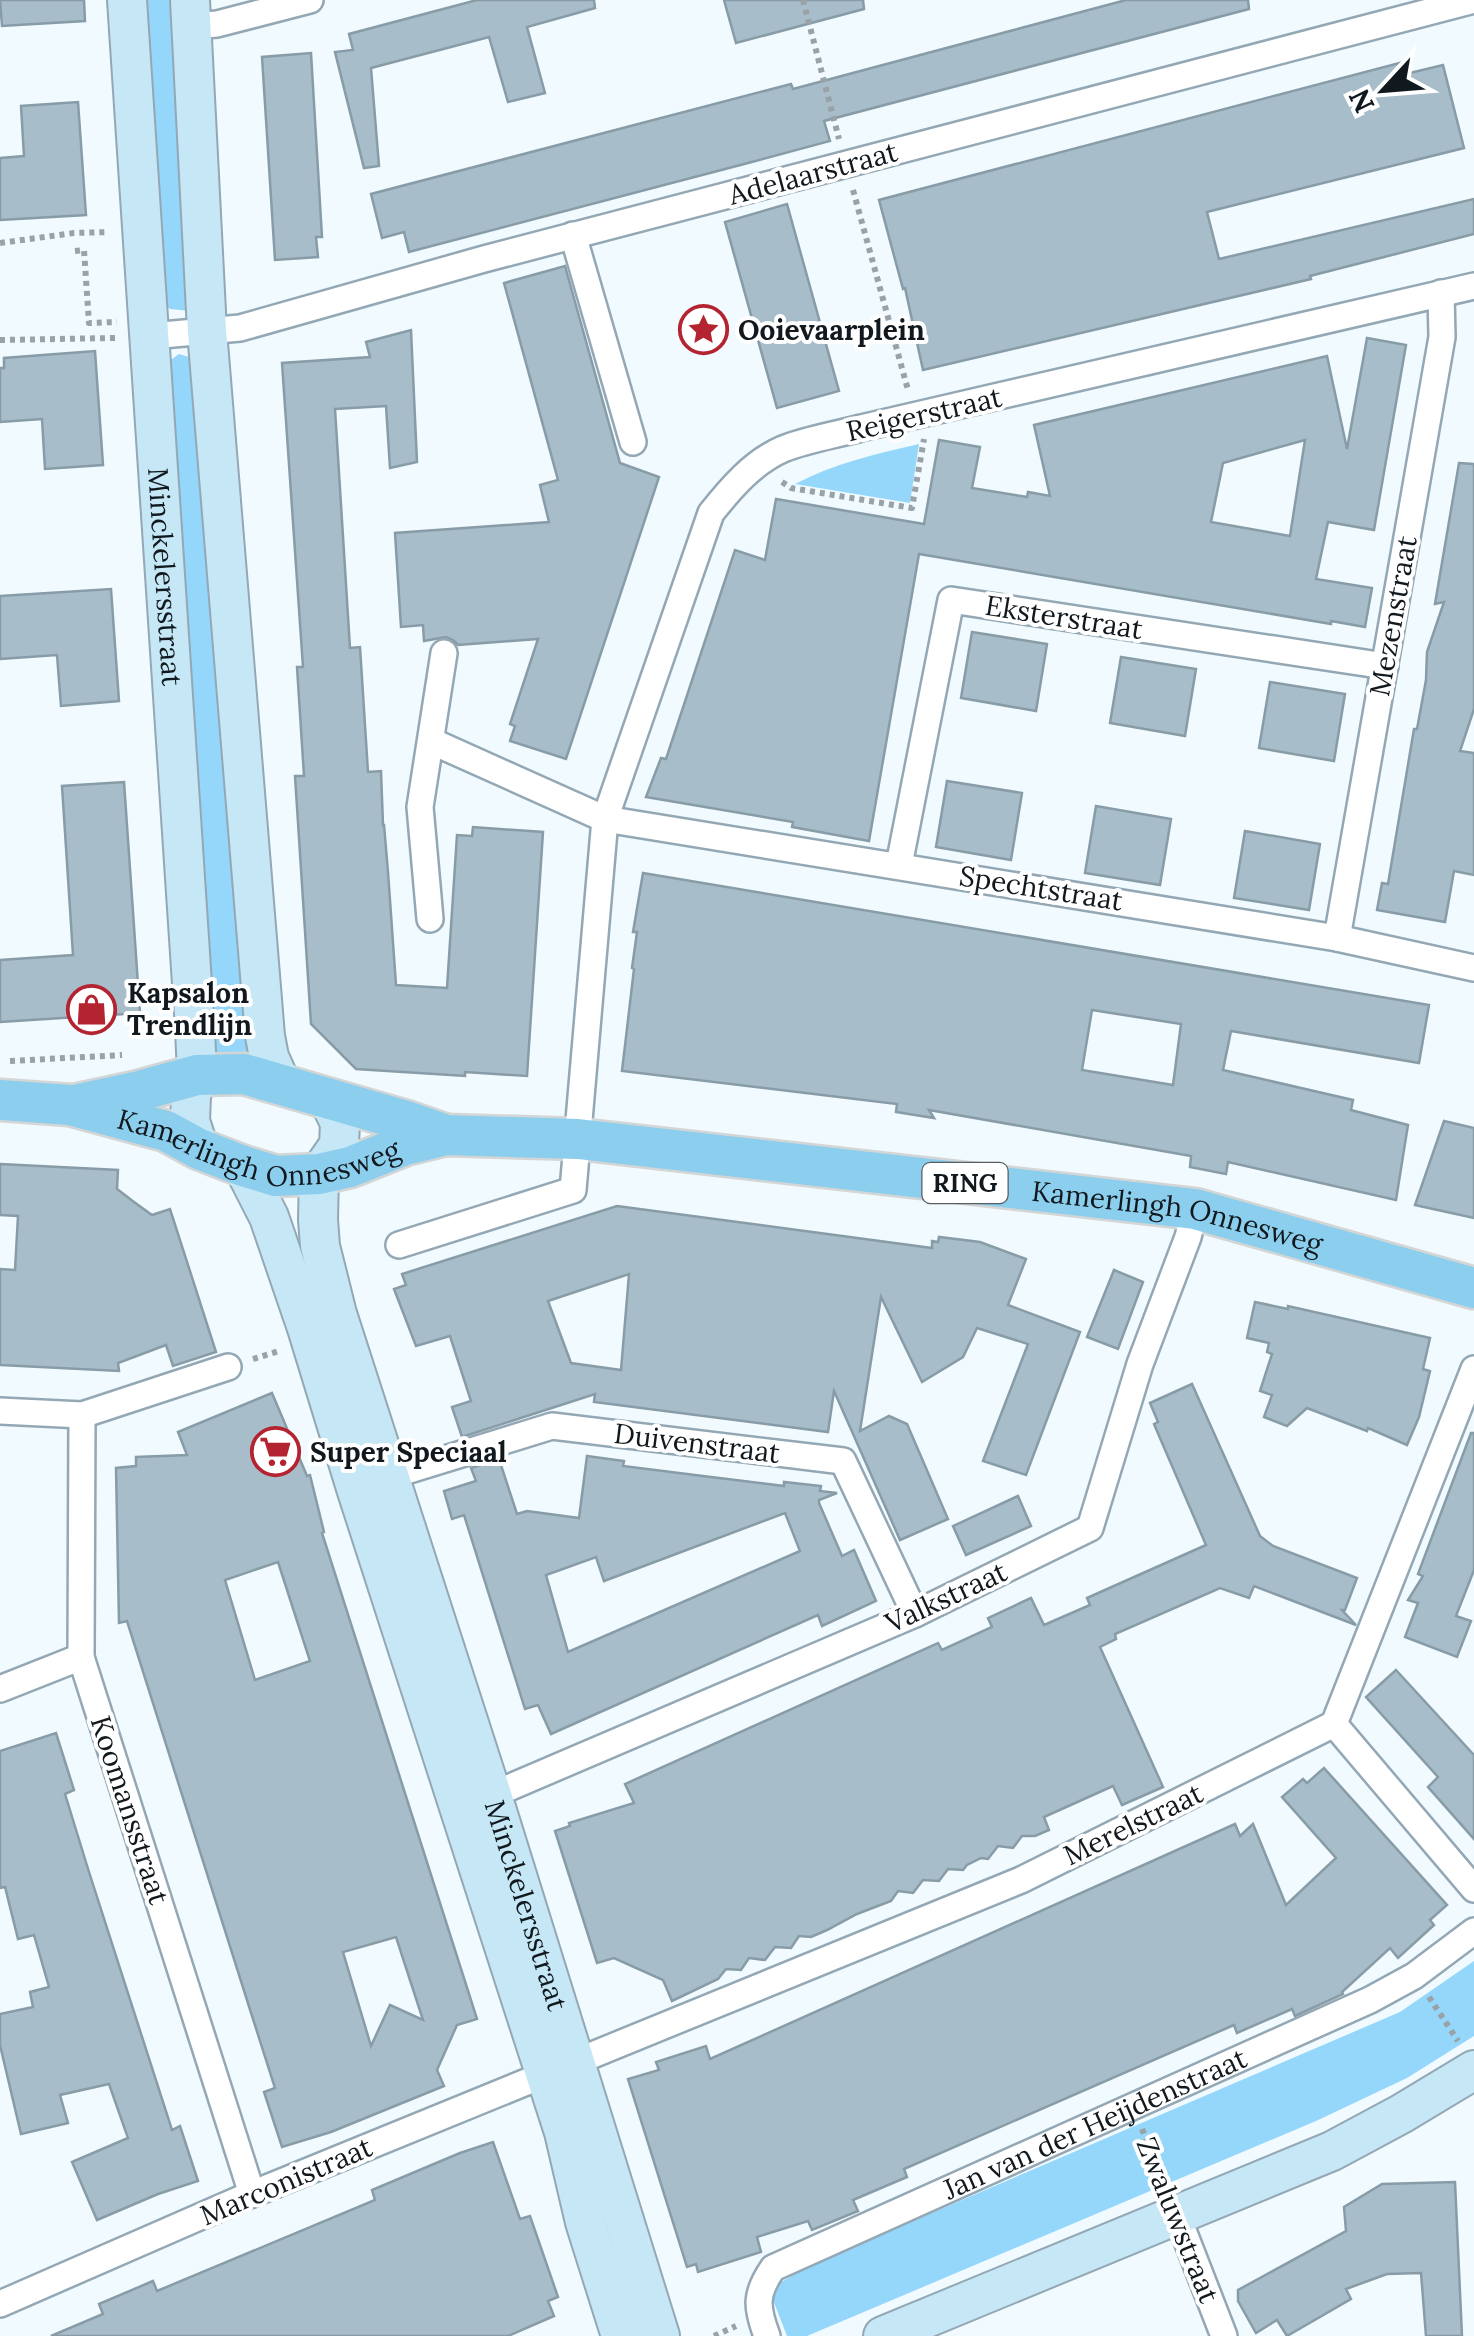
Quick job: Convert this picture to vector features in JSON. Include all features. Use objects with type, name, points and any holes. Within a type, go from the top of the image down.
[{"type":"main road","name":"Minckelersstraat","points":[[128,0],[197,1075],[190,1122],[199,1150]]},
{"type":"main road","points":[[191,13],[208,331],[265,1036],[269,1058],[281,1084]]},
{"type":"main road","name":"Kamerlingh Onnesweg","points":[[70,1106],[197,1075],[244,1074],[446,1136]]},
{"type":"main road","name":"Minckelersstraat","points":[[328,1098],[340,1122],[339,1144],[319,1174],[320,1246],[337,1314],[362,1485],[492,1795],[560,2068],[564,2132],[584,2222],[621,2336]]},
{"type":"main road","name":"Kamerlingh Onnesweg","points":[[0,1100],[70,1106],[166,1131],[199,1150],[276,1176],[319,1174],[446,1136],[578,1139],[1195,1209],[1474,1288]]},
{"type":"main road","name":"Minckelersstraat","points":[[242,1166],[280,1248],[560,2068],[660,2336]]},
{"type":"main road","points":[[884,2336],[1332,2151],[1401,2114],[1469,2060]]},
{"type":"street","points":[[191,13],[217,24],[310,0]]},
{"type":"street","name":"Adelaarstraat","points":[[151,336],[240,328],[573,235],[1474,0]]},
{"type":"street","points":[[573,235],[633,442]]},
{"type":"street","name":"Reigerstraat","points":[[578,1139],[606,818],[711,513],[730,489],[755,466],[782,450],[1474,286]]},
{"type":"street","name":"Mezenstraat","points":[[1337,938],[1442,337],[1441,293]]},
{"type":"street","name":"Eksterstraat","points":[[899,865],[951,600],[1384,666]]},
{"type":"street","points":[[430,919],[420,807],[444,653]]},
{"type":"street","points":[[431,741],[606,818]]},
{"type":"street","name":"Spechtstraat","points":[[606,818],[1337,938],[1474,968]]},
{"type":"street","points":[[399,1245],[573,1190],[578,1139]]},
{"type":"street","name":"Valkstraat","points":[[492,1795],[915,1614],[1090,1528],[1140,1364],[1195,1209]]},
{"type":"street","points":[[0,1410],[82,1415],[228,1367]]},
{"type":"street","points":[[1474,1369],[1334,1724],[1474,1890]]},
{"type":"street","name":"Koomansstraat","points":[[82,1415],[81,1657],[252,2194]]},
{"type":"street","name":"Duivenstraat","points":[[362,1485],[552,1426],[843,1461],[915,1614]]},
{"type":"street","points":[[0,1689],[81,1657]]},
{"type":"street","name":"Merelstraat","points":[[560,2068],[1021,1880],[1334,1724]]},
{"type":"street","name":"Jan van der Heijdenstraat","points":[[767,2336],[759,2314],[760,2288],[773,2268],[1370,2000],[1414,1976],[1474,1931]]},
{"type":"street","name":"Marconistraat","points":[[0,2304],[252,2194],[560,2068]]},
{"type":"street","name":"Zwaluwstraat","points":[[1177,2216],[1224,2336]]},
{"type":"path","points":[[755,466],[791,488],[912,508],[924,438],[803,0]]},
{"type":"path","points":[[0,243],[92,232]]},
{"type":"path","points":[[75,251],[84,250],[90,322]]},
{"type":"path","points":[[0,340],[96,339]]},
{"type":"path","points":[[0,1062],[134,1054]]},
{"type":"path","points":[[1414,1976],[1469,2060]]},
{"type":"path","name":"Zwaluwstraat","points":[[1132,2105],[1177,2216]]},
{"type":"shaded area","points":[[140,0],[177,0],[190,311],[170,309],[161,301]]},
{"type":"shaded area","points":[[179,354],[192,358],[251,1061],[212,1055],[165,364]]},
{"type":"shaded area","points":[[919,444],[910,503],[795,484],[840,465]]},
{"type":"shaded area","points":[[1474,1961],[1474,2036],[1407,2078],[1316,2121],[807,2336],[787,2336],[773,2300],[781,2282],[815,2263],[1400,2012]]},
{"type":"building","points":[[0,0],[84,0],[85,21],[2,26]]},
{"type":"building","points":[[477,0],[594,0],[595,8],[527,27],[545,93],[508,102],[489,37],[371,68],[379,166],[364,168],[335,52],[353,50],[349,34]]},
{"type":"building","points":[[724,0],[863,0],[864,9],[736,43]]},
{"type":"building","points":[[1126,0],[1248,0],[1249,9],[824,121],[830,141],[748,163],[409,252],[404,232],[382,238],[371,194],[791,84],[793,89]]},
{"type":"building","points":[[311,53],[322,237],[316,237],[318,257],[275,260],[262,57]]},
{"type":"building","points":[[1407,61],[1410,73],[1443,65],[1464,148],[1207,212],[1219,259],[1474,199],[1474,234],[1310,276],[1311,279],[923,370],[905,288],[879,200]]},
{"type":"building","points":[[78,102],[86,215],[0,220],[0,158],[24,156],[21,106]]},
{"type":"building","points":[[787,204],[839,391],[777,408],[725,222]]},
{"type":"building","points":[[565,266],[620,463],[659,477],[566,759],[510,741],[515,726],[510,724],[538,639],[458,645],[446,637],[424,641],[423,625],[401,627],[395,533],[549,522],[540,485],[558,480],[504,283]]},
{"type":"building","points":[[411,330],[417,462],[390,468],[386,406],[335,409],[350,648],[360,647],[368,772],[381,771],[396,985],[447,988],[457,835],[472,836],[473,827],[543,832],[527,1076],[356,1069],[311,1024],[295,776],[304,776],[297,667],[303,667],[282,363],[370,357],[366,342]]},
{"type":"building","points":[[1367,338],[1406,345],[1374,530],[1328,522],[1316,579],[1372,588],[1365,627],[919,554],[869,841],[792,827],[793,822],[646,797],[661,758],[666,759],[735,550],[765,560],[776,499],[924,524],[939,440],[980,447],[972,488],[1027,497],[1028,492],[1050,496],[1034,425],[1327,356],[1347,449]],"holes":[[[1305,440],[1290,536],[1211,522],[1223,463]]]},
{"type":"building","points":[[95,351],[103,465],[45,469],[42,419],[0,422],[0,368],[4,368],[4,358]]},
{"type":"building","points":[[1459,463],[1474,464],[1474,709],[1460,751],[1474,753],[1474,875],[1454,871],[1445,922],[1377,910],[1382,883],[1388,884],[1426,680],[1427,652],[1444,602],[1435,604]]},
{"type":"building","points":[[111,589],[119,701],[61,706],[57,655],[0,659],[0,596]]},
{"type":"building","points":[[972,632],[1047,644],[1036,711],[961,698]]},
{"type":"building","points":[[1121,657],[1196,669],[1185,736],[1110,723]]},
{"type":"building","points":[[1270,682],[1345,694],[1334,761],[1259,748]]},
{"type":"building","points":[[947,781],[1022,793],[1011,860],[936,847]]},
{"type":"building","points":[[124,782],[140,1013],[0,1022],[0,960],[73,955],[62,786]]},
{"type":"building","points":[[1096,806],[1171,819],[1160,885],[1085,873]]},
{"type":"building","points":[[1245,831],[1320,844],[1309,910],[1234,898]]},
{"type":"building","points":[[643,873],[1429,1005],[1419,1063],[1231,1031],[1223,1070],[1353,1100],[1351,1110],[1408,1125],[1396,1200],[1228,1162],[1226,1174],[1190,1167],[1191,1156],[929,1110],[934,1118],[896,1112],[897,1104],[622,1071],[637,932],[633,932]],"holes":[[[1092,1010],[1181,1024],[1173,1085],[1082,1070]]]},
{"type":"building","points":[[1444,1121],[1474,1128],[1474,1218],[1415,1205]]},
{"type":"building","points":[[0,1164],[118,1170],[117,1189],[134,1202],[152,1215],[170,1209],[216,1352],[173,1366],[166,1345],[118,1363],[119,1371],[0,1365],[0,1269],[15,1270],[18,1216],[0,1215]]},
{"type":"building","points":[[617,1206],[932,1248],[932,1241],[938,1242],[939,1237],[980,1242],[1026,1259],[1008,1305],[1080,1332],[1026,1475],[983,1461],[1028,1344],[977,1328],[963,1357],[922,1382],[881,1297],[860,1431],[889,1416],[907,1424],[948,1519],[900,1540],[834,1391],[828,1432],[594,1402],[595,1394],[462,1437],[452,1407],[471,1401],[450,1336],[416,1346],[394,1289],[406,1285],[402,1274]],"holes":[[[629,1274],[621,1370],[571,1363],[548,1301]]]},
{"type":"building","points":[[1114,1270],[1143,1282],[1118,1349],[1087,1337]]},
{"type":"building","points":[[1255,1302],[1430,1338],[1423,1369],[1430,1371],[1419,1417],[1407,1445],[1307,1408],[1287,1426],[1264,1417],[1272,1395],[1260,1391],[1272,1354],[1267,1352],[1269,1343],[1247,1338]]},
{"type":"building","points":[[1192,1384],[1260,1536],[1273,1546],[1357,1578],[1342,1610],[1356,1625],[1254,1586],[1249,1598],[1220,1588],[1115,1634],[1116,1639],[1100,1647],[1163,1787],[1122,1805],[1113,1786],[1044,1817],[1049,1830],[1022,1836],[1013,1848],[998,1846],[988,1859],[981,1858],[963,1870],[948,1869],[939,1881],[923,1880],[913,1893],[898,1891],[891,1901],[811,1937],[799,1936],[791,1948],[775,1947],[765,1960],[749,1958],[741,1970],[726,1969],[718,1979],[672,2001],[663,1980],[614,1958],[597,1963],[555,1831],[634,1803],[625,1784],[938,1643],[942,1650],[992,1627],[988,1618],[1031,1598],[1044,1625],[1090,1605],[1087,1598],[1206,1545],[1154,1424],[1158,1422],[1150,1403]]},
{"type":"building","points":[[272,1393],[307,1476],[310,1475],[322,1533],[477,2019],[457,2025],[437,2070],[444,2086],[331,2132],[282,2147],[264,2092],[275,2088],[127,1621],[119,1623],[116,1468],[136,1466],[136,1457],[187,1455],[178,1432]],"holes":[[[278,1562],[310,1661],[255,1680],[225,1580]],[[396,1937],[423,2020],[390,2005],[371,2046],[343,1952]]]},
{"type":"building","points":[[1471,1433],[1474,1570],[1456,1616],[1471,1621],[1457,1657],[1405,1637],[1418,1603],[1408,1600],[1423,1576],[1418,1574]]},
{"type":"building","points":[[587,1456],[624,1461],[623,1466],[784,1486],[784,1482],[821,1486],[820,1491],[837,1493],[819,1503],[842,1556],[854,1550],[876,1601],[822,1626],[818,1615],[551,1734],[538,1705],[525,1709],[464,1515],[452,1519],[444,1491],[476,1481],[471,1468],[499,1459],[517,1514],[527,1511],[579,1518]],"holes":[[[785,1513],[800,1551],[568,1652],[546,1575],[596,1557],[604,1581]]]},
{"type":"building","points":[[1018,1496],[1031,1526],[966,1555],[953,1526]]},
{"type":"building","points":[[1396,1670],[1474,1755],[1474,1839],[1428,1787],[1438,1777],[1366,1697]]},
{"type":"building","points":[[56,1733],[74,1790],[65,1794],[89,1872],[172,2130],[180,2126],[198,2181],[97,2220],[72,2162],[128,2138],[109,2084],[60,2095],[68,2123],[21,2134],[0,2045],[0,2014],[33,2007],[30,1992],[49,1987],[34,1935],[18,1939],[5,1887],[0,1888],[0,1751]]},
{"type":"building","points":[[1324,1768],[1447,1905],[1430,1920],[1434,1925],[1398,1958],[1390,1948],[1343,1994],[1295,2016],[1292,2009],[1237,2033],[1234,2025],[904,2169],[907,2177],[853,2200],[858,2211],[812,2230],[808,2221],[757,2237],[761,2252],[698,2272],[696,2264],[687,2267],[628,2079],[659,2070],[656,2062],[706,2046],[710,2059],[1235,1824],[1240,1836],[1253,1824],[1286,1905],[1336,1858],[1282,1797]]},
{"type":"building","points":[[493,2142],[520,2219],[530,2216],[558,2297],[548,2301],[554,2316],[508,2336],[51,2336],[103,2314],[99,2304],[153,2281],[157,2291],[375,2200],[372,2190]]},
{"type":"building","points":[[1455,2182],[1462,2336],[1426,2336],[1421,2273],[1387,2274],[1346,2289],[1351,2299],[1287,2336],[1277,2320],[1256,2333],[1238,2301],[1238,2290],[1346,2231],[1344,2207],[1382,2184]]},
{"type":"place","name":"Ooievaarplein","points":[[703,330]]},
{"type":"place","name":"Kapsalon Trendlijn","points":[[92,1009]]},
{"type":"place","name":"Super Speciaal","points":[[275,1452]]}]
